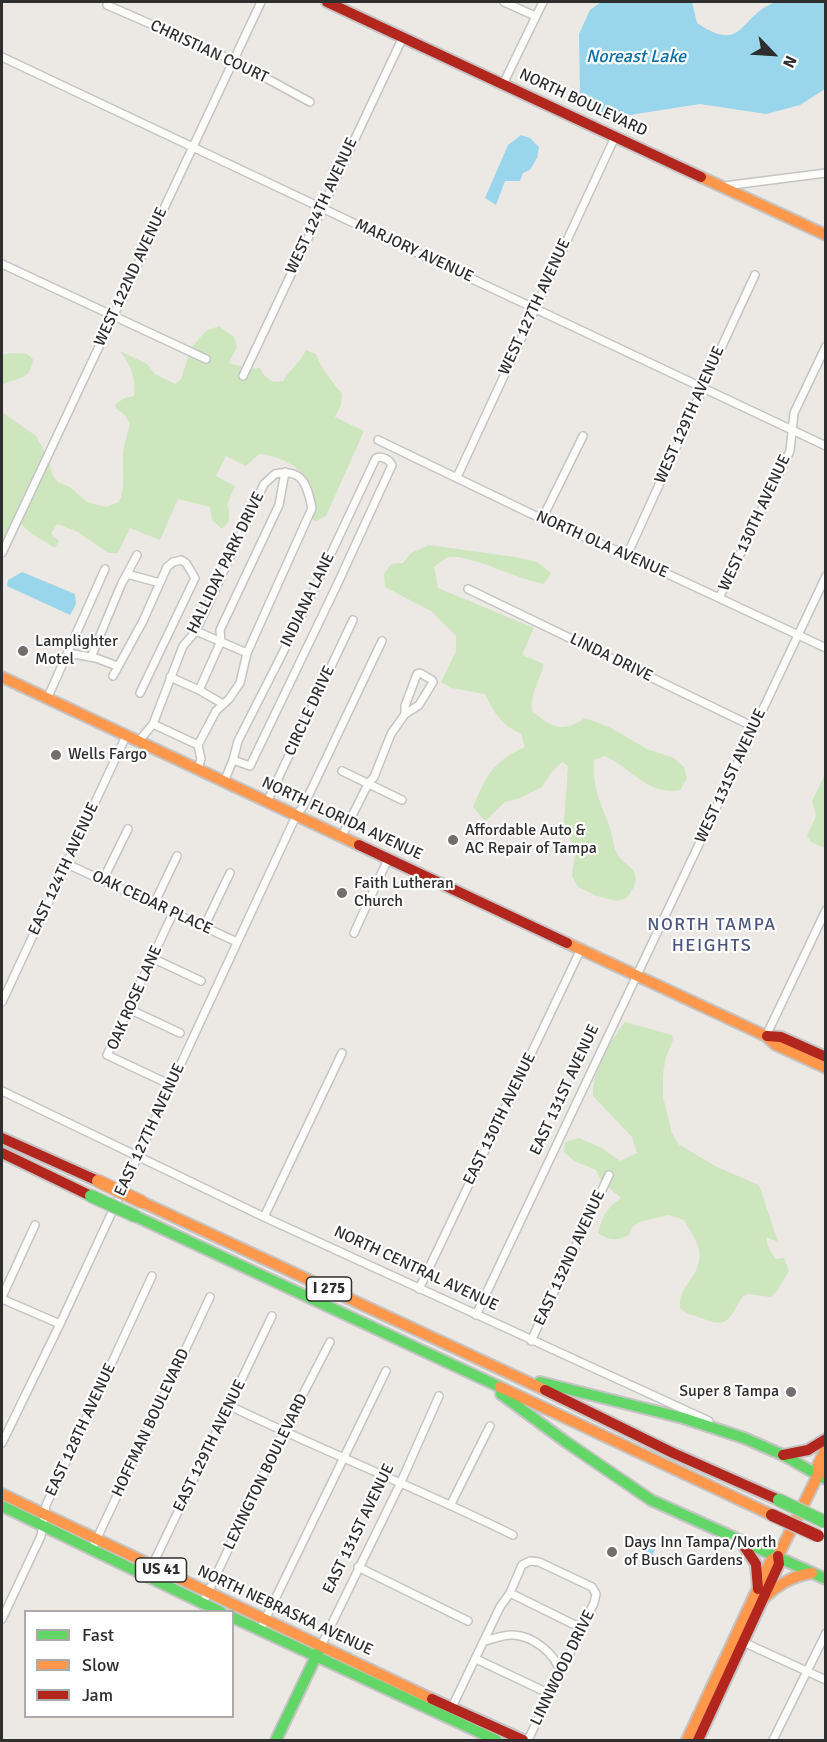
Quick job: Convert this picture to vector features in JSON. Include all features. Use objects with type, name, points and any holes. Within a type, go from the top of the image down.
[{"type":"main road","name":"NORTH BOULEVARD","points":[[327,2],[825,235]]},
{"type":"main road","name":"NORTH FLORIDA AVENUE","points":[[2,677],[766,1036],[776,1045],[825,1068]]},
{"type":"main road","name":"NORTH FLORIDA AVENUE","points":[[766,1036],[781,1037],[825,1057]]},
{"type":"main road","name":"I 275","points":[[2,1138],[825,1522]]},
{"type":"main road","name":"I 275","points":[[2,1154],[822,1538]]},
{"type":"main road","points":[[516,1376],[683,1418],[744,1438]]},
{"type":"main road","points":[[478,1377],[640,1493],[825,1579]]},
{"type":"main road","name":"NORTH CENTRAL AVENUE","points":[[744,1438],[823,1473]]},
{"type":"main road","points":[[783,1455],[808,1450],[825,1439]]},
{"type":"main road","points":[[687,1740],[771,1560],[778,1556],[823,1473],[818,1465],[825,1448]]},
{"type":"main road","name":"NORTH NEBRASKA AVENUE","points":[[2,1494],[44,1520],[231,1610]]},
{"type":"main road","name":"NORTH NEBRASKA AVENUE","points":[[2,1506],[44,1520]]},
{"type":"main road","points":[[739,1540],[757,1564],[758,1589]]},
{"type":"main road","points":[[698,1740],[779,1564],[778,1556]]},
{"type":"main road","points":[[761,1601],[785,1580],[812,1573]]},
{"type":"main road","name":"NORTH NEBRASKA AVENUE","points":[[206,1598],[220,1610]]},
{"type":"main road","name":"NORTH NEBRASKA AVENUE","points":[[234,1612],[494,1735],[523,1740]]},
{"type":"main road","name":"NORTH NEBRASKA AVENUE","points":[[234,1618],[262,1625]]},
{"type":"main road","name":"EAST 131ST AVENUE","points":[[276,1740],[318,1651]]},
{"type":"main road","name":"NORTH NEBRASKA AVENUE","points":[[407,1694],[452,1707],[494,1735]]},
{"type":"street","name":"WEST 122ND AVENUE","points":[[2,553],[261,2]]},
{"type":"street","points":[[504,2],[535,16]]},
{"type":"street","points":[[503,84],[543,2]]},
{"type":"street","name":"CHRISTIAN COURT","points":[[107,5],[233,60],[310,102]]},
{"type":"street","name":"WEST 124TH AVENUE","points":[[243,376],[403,37]]},
{"type":"street","name":"MARJORY AVENUE","points":[[2,57],[825,446]]},
{"type":"street","name":"WEST 127TH AVENUE","points":[[457,477],[615,137]]},
{"type":"street","points":[[724,186],[825,173]]},
{"type":"street","points":[[2,264],[206,359]]},
{"type":"street","name":"WEST 129TH AVENUE","points":[[627,555],[754,274]]},
{"type":"street","name":"WEST 130TH AVENUE","points":[[719,598],[790,451],[794,413],[825,346]]},
{"type":"street","points":[[542,519],[583,436]]},
{"type":"street","name":"NORTH OLA AVENUE","points":[[378,440],[542,519],[627,555],[825,648]]},
{"type":"street","name":"INDIANA LANE","points":[[376,458],[388,460],[392,465],[250,766],[233,760],[238,741],[376,458]]},
{"type":"street","points":[[198,769],[201,759],[198,745],[216,711],[240,683],[247,653],[312,508],[308,486],[292,473],[285,472],[279,505],[220,630],[222,641],[199,690]]},
{"type":"street","name":"HALLIDAY PARK DRIVE","points":[[132,739],[153,724],[183,646],[196,631],[264,484],[275,474],[285,472]]},
{"type":"street","points":[[91,657],[137,555]]},
{"type":"street","points":[[113,676],[134,639],[167,567],[181,560],[186,563],[195,578],[140,693]]},
{"type":"street","points":[[48,699],[105,569]]},
{"type":"street","points":[[127,574],[160,582]]},
{"type":"street","name":"WEST 131ST AVENUE","points":[[637,976],[825,576]]},
{"type":"street","name":"LINDA DRIVE","points":[[468,589],[754,727]]},
{"type":"street","name":"CIRCLE DRIVE","points":[[267,802],[353,620]]},
{"type":"street","points":[[196,631],[247,653]]},
{"type":"street","points":[[296,816],[304,805],[382,642]]},
{"type":"street","points":[[68,653],[91,657],[117,666]]},
{"type":"street","points":[[341,838],[368,784],[374,777],[391,734],[405,714],[419,705],[433,682],[420,673],[417,674],[405,706],[405,714]]},
{"type":"street","points":[[170,677],[223,704]]},
{"type":"street","points":[[153,724],[198,745]]},
{"type":"street","name":"EAST 124TH AVENUE","points":[[2,1002],[67,864],[132,739]]},
{"type":"street","points":[[224,782],[233,760]]},
{"type":"street","points":[[342,771],[402,800]]},
{"type":"street","name":"EAST 127TH AVENUE","points":[[2,1443],[60,1324],[296,816]]},
{"type":"street","points":[[103,880],[128,829]]},
{"type":"street","points":[[154,904],[177,856]]},
{"type":"street","points":[[354,933],[387,859]]},
{"type":"street","name":"OAK CEDAR PLACE","points":[[67,864],[237,942]]},
{"type":"street","points":[[204,927],[230,873]]},
{"type":"street","points":[[766,1036],[825,910]]},
{"type":"street","name":"OAK ROSE LANE","points":[[171,1085],[108,1055],[173,913]]},
{"type":"street","name":"EAST 130TH AVENUE","points":[[419,1289],[581,949]]},
{"type":"street","points":[[152,958],[201,981]]},
{"type":"street","name":"EAST 131ST AVENUE","points":[[476,1315],[637,976]]},
{"type":"street","points":[[129,1009],[180,1033]]},
{"type":"street","points":[[264,1217],[342,1053]]},
{"type":"street","name":"NORTH CENTRAL AVENUE","points":[[2,1091],[264,1217],[744,1438]]},
{"type":"street","name":"EAST 132ND AVENUE","points":[[531,1341],[609,1174]]},
{"type":"street","points":[[35,1225],[2,1298],[60,1324]]},
{"type":"street","name":"EAST 128TH AVENUE","points":[[2,1619],[41,1536],[46,1505],[152,1276]]},
{"type":"street","name":"HOFFMAN BOULEVARD","points":[[94,1544],[210,1297]]},
{"type":"street","name":"EAST 129TH AVENUE","points":[[149,1571],[272,1316]]},
{"type":"street","name":"LEXINGTON BOULEVARD","points":[[206,1598],[284,1431],[330,1342]]},
{"type":"street","points":[[262,1625],[386,1371]]},
{"type":"street","name":"EAST 131ST AVENUE","points":[[318,1651],[401,1482],[439,1396]]},
{"type":"street","points":[[230,1406],[342,1458],[451,1504],[513,1535]]},
{"type":"street","points":[[451,1504],[490,1426]]},
{"type":"street","name":"LINNWOOD DRIVE","points":[[510,1593],[522,1565],[530,1561],[539,1562],[592,1587],[596,1594],[594,1603],[528,1740]]},
{"type":"street","points":[[358,1567],[468,1621]]},
{"type":"street","points":[[452,1707],[510,1593],[581,1628]]},
{"type":"street","points":[[774,1740],[825,1633]]},
{"type":"street","points":[[485,1641],[514,1635],[532,1641],[553,1656],[560,1672]]},
{"type":"street","points":[[743,1642],[825,1680]]},
{"type":"street","points":[[476,1659],[550,1694]]},
{"type":"green space","points":[[219,326],[234,337],[237,347],[229,363],[243,367],[239,377],[245,381],[250,369],[260,368],[264,375],[273,382],[283,381],[306,350],[316,354],[324,370],[342,394],[341,405],[335,417],[364,431],[326,516],[316,521],[311,519],[314,494],[303,474],[283,460],[259,454],[246,466],[226,456],[216,476],[235,486],[227,505],[229,521],[222,529],[212,520],[210,507],[178,499],[160,540],[130,528],[118,553],[108,553],[78,532],[57,524],[51,534],[59,541],[55,548],[32,534],[21,524],[19,525],[49,462],[53,476],[58,482],[70,487],[87,502],[106,507],[119,502],[123,485],[124,449],[130,424],[124,414],[116,409],[115,404],[134,396],[132,372],[120,351],[147,364],[155,374],[175,384],[181,379],[189,354],[208,363],[210,357],[191,348],[206,331]]},
{"type":"green space","points":[[27,354],[33,359],[26,375],[2,385],[2,355]]},
{"type":"green space","points":[[2,412],[36,436],[45,452],[2,545]]},
{"type":"green space","points":[[429,545],[537,562],[551,573],[544,584],[458,557],[450,557],[434,567],[438,588],[534,628],[522,655],[544,664],[532,705],[532,711],[539,717],[551,725],[563,727],[585,718],[609,727],[647,749],[674,758],[684,767],[687,778],[680,790],[669,791],[650,785],[605,756],[594,760],[596,787],[615,849],[633,870],[636,879],[627,898],[617,901],[597,896],[578,887],[572,876],[575,854],[564,822],[568,766],[562,762],[542,787],[520,798],[505,802],[485,821],[473,807],[482,786],[498,764],[525,747],[521,734],[499,718],[485,694],[452,688],[441,682],[456,651],[456,636],[431,611],[385,587],[384,574],[391,564],[403,563],[411,553]]},
{"type":"green space","points":[[825,774],[825,848],[811,842],[807,836],[816,816],[812,801]]},
{"type":"green space","points":[[625,1022],[672,1035],[673,1040],[665,1060],[663,1097],[672,1133],[678,1144],[717,1167],[759,1185],[778,1242],[766,1237],[768,1246],[776,1259],[784,1258],[789,1271],[771,1297],[748,1294],[743,1296],[728,1319],[723,1322],[711,1321],[687,1313],[680,1308],[680,1299],[695,1272],[699,1256],[697,1243],[684,1220],[669,1215],[642,1221],[632,1227],[629,1235],[620,1238],[610,1239],[602,1236],[598,1233],[603,1217],[621,1198],[608,1187],[614,1173],[607,1170],[602,1182],[596,1170],[574,1161],[564,1152],[565,1142],[579,1138],[602,1148],[620,1161],[637,1153],[632,1137],[593,1096],[593,1086],[599,1067],[608,1047]]},
{"type":"water","name":"Noreast Lake","points":[[601,2],[692,2],[697,23],[712,32],[724,35],[740,30],[762,9],[773,3],[825,2],[825,89],[800,105],[766,114],[700,104],[604,119],[588,109],[580,96],[579,34],[590,10]]},
{"type":"water","points":[[521,135],[530,138],[539,147],[537,158],[530,170],[523,173],[520,181],[505,181],[496,205],[485,198],[508,145]]},
{"type":"water","points":[[22,572],[75,594],[76,604],[70,615],[7,586],[8,580]]},
{"type":"water","points":[[648,1542],[656,1546],[651,1560],[640,1555]]},
{"type":"traffic: fast","points":[[91,1196],[135,1216]]},
{"type":"traffic: fast","points":[[135,1216],[500,1387]]},
{"type":"traffic: fast","points":[[540,1382],[683,1418],[744,1438]]},
{"type":"traffic: fast","points":[[501,1394],[651,1500],[826,1579]]},
{"type":"traffic: fast","points":[[744,1438],[783,1455],[818,1475]]},
{"type":"traffic: fast","points":[[818,1475],[826,1479]]},
{"type":"traffic: fast","points":[[779,1500],[825,1522]]},
{"type":"traffic: fast","points":[[2,1506],[217,1610]]},
{"type":"traffic: fast","points":[[234,1618],[496,1740]]},
{"type":"traffic: fast","points":[[276,1740],[321,1646]]},
{"type":"traffic: slow","points":[[701,177],[826,235]]},
{"type":"traffic: slow","points":[[2,677],[359,845]]},
{"type":"traffic: slow","points":[[567,943],[766,1036],[776,1045],[826,1068]]},
{"type":"traffic: slow","points":[[98,1181],[142,1202]]},
{"type":"traffic: slow","points":[[142,1202],[545,1390]]},
{"type":"traffic: slow","points":[[500,1387],[772,1515]]},
{"type":"traffic: slow","points":[[818,1475],[818,1465],[826,1448]]},
{"type":"traffic: slow","points":[[687,1740],[771,1560],[778,1556],[818,1475],[826,1466]]},
{"type":"traffic: slow","points":[[2,1494],[432,1699]]},
{"type":"traffic: slow","points":[[761,1601],[784,1582],[812,1573]]},
{"type":"traffic: jam","points":[[327,2],[701,177]]},
{"type":"traffic: jam","points":[[359,845],[567,943]]},
{"type":"traffic: jam","points":[[767,1036],[781,1037],[826,1057]]},
{"type":"traffic: jam","points":[[2,1138],[98,1181]]},
{"type":"traffic: jam","points":[[2,1153],[91,1196]]},
{"type":"traffic: jam","points":[[545,1390],[673,1453],[779,1500]]},
{"type":"traffic: jam","points":[[783,1455],[808,1450],[826,1439]]},
{"type":"traffic: jam","points":[[772,1515],[818,1536]]},
{"type":"traffic: jam","points":[[742,1543],[756,1564],[758,1589]]},
{"type":"traffic: jam","points":[[698,1740],[779,1564],[778,1556]]},
{"type":"traffic: jam","points":[[432,1699],[523,1740]]},
{"type":"place","name":"Lamplighter Motel","points":[[23,651]]},
{"type":"place","name":"Wells Fargo","points":[[56,755]]},
{"type":"place","name":"Affordable Auto & AC Repair of Tampa","points":[[453,840]]},
{"type":"place","name":"Faith Lutheran Church","points":[[342,893]]},
{"type":"place","name":"Super 8 Tampa","points":[[791,1392]]},
{"type":"place","name":"Days Inn Tampa/North of Busch Gardens","points":[[612,1552]]},
{"type":"district","name":"NORTH TAMPA HEIGHTS","points":[[712,935]]}]
